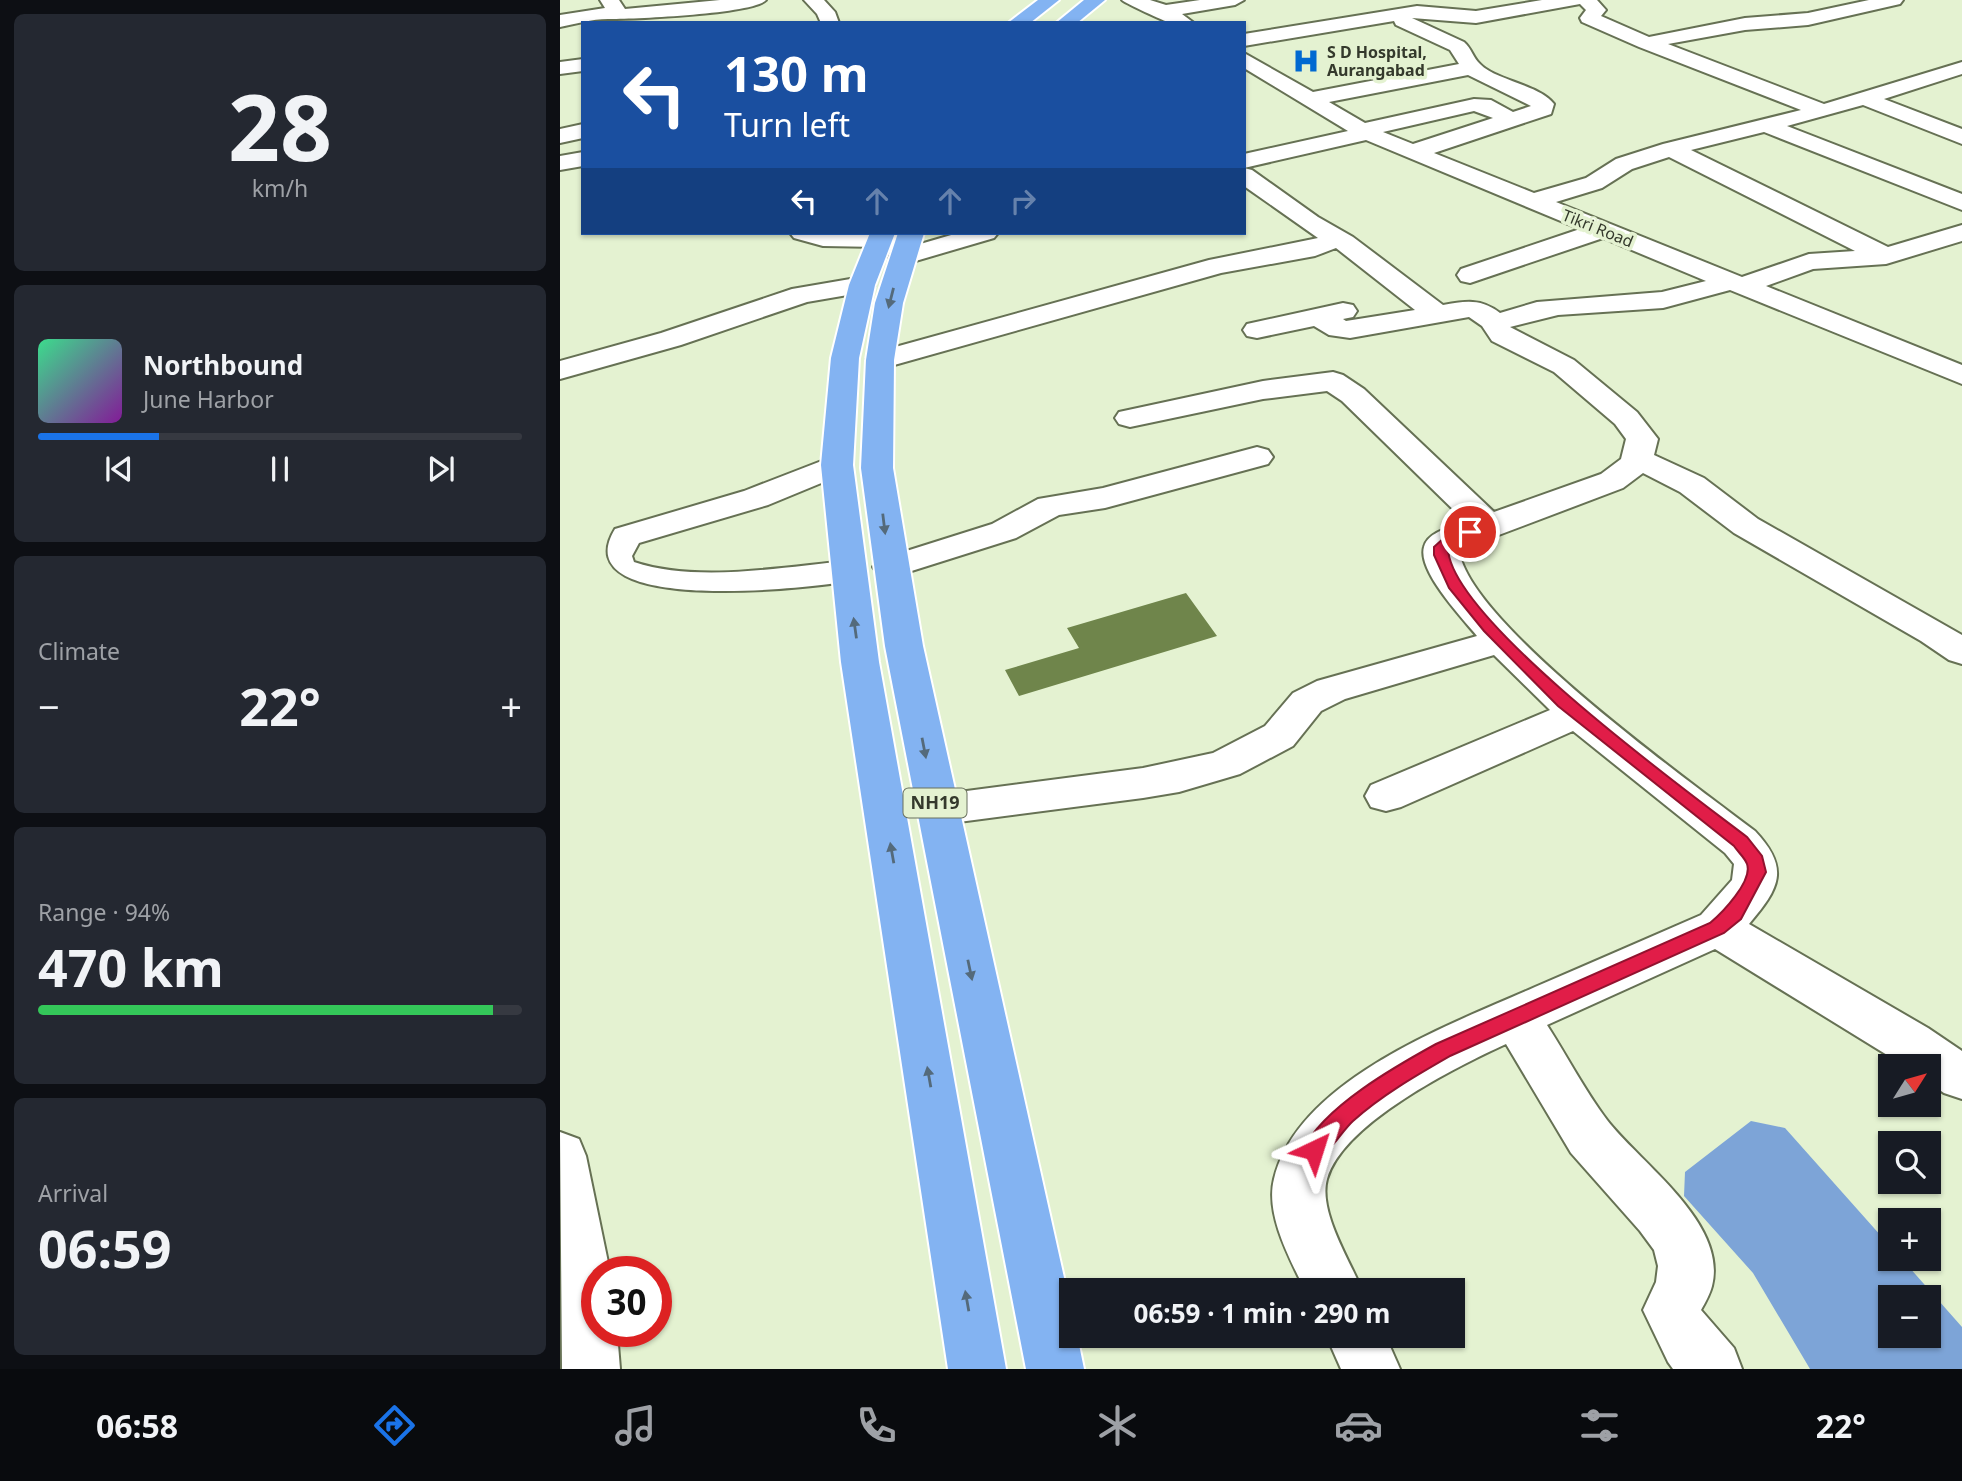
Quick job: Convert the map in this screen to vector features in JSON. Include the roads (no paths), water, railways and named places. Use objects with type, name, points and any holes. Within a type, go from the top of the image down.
[{"type":"highway","points":[[1020,21],[1049,0]]},
{"type":"highway","points":[[1051,21],[1079,0]]},
{"type":"highway","points":[[1068,21],[1096,0]]},
{"type":"highway","points":[[1090,21],[1117,0]]},
{"type":"highway","name":"NH19","points":[[893,240],[862,285],[845,358],[837,465],[846,572],[977,1369]]},
{"type":"highway","name":"NH19","points":[[893,240],[889,303],[880,359],[877,468],[890,567],[936,810],[1055,1369]]},
{"type":"street","points":[[560,21],[615,13],[696,9],[757,0]]},
{"type":"street","points":[[813,0],[826,12],[829,21]]},
{"type":"street","points":[[1131,0],[1164,11],[1182,21]]},
{"type":"street","points":[[1164,11],[1235,0]]},
{"type":"street","points":[[1246,40],[1424,11],[1475,17],[1573,0]]},
{"type":"street","points":[[1586,0],[1597,10],[1589,18],[1646,43],[1824,111]]},
{"type":"street","points":[[1646,43],[1745,24],[1808,19],[1894,0]]},
{"type":"street","points":[[1328,5],[1354,22]]},
{"type":"street","points":[[1391,16],[1457,46],[1464,52],[1471,68]]},
{"type":"street","name":"Tikri Road","points":[[1246,60],[1365,132],[1962,375]]},
{"type":"street","points":[[560,68],[581,65]]},
{"type":"street","points":[[1311,99],[1471,68],[1543,104],[1543,109],[1413,152]]},
{"type":"street","points":[[1532,201],[1594,183],[1624,164],[1671,149],[1824,111],[1962,68]]},
{"type":"street","points":[[1863,98],[1962,137]]},
{"type":"street","points":[[1246,161],[1474,104],[1483,105],[1512,120]]},
{"type":"street","points":[[1766,125],[1852,162],[1893,174],[1962,203]]},
{"type":"street","points":[[560,136],[581,131]]},
{"type":"street","points":[[1671,149],[1886,256]]},
{"type":"street","points":[[560,163],[581,159]]},
{"type":"street","points":[[1246,176],[1338,239],[1436,313]]},
{"type":"street","points":[[1470,275],[1602,230]]},
{"type":"street","points":[[1496,323],[1558,307],[1663,300],[1736,284],[1809,262],[1886,256],[1962,233]]},
{"type":"street","points":[[811,235],[823,238],[893,240],[959,235]]},
{"type":"street","points":[[880,359],[1218,266],[1315,247],[1338,239]]},
{"type":"street","points":[[560,370],[671,339],[802,295],[862,285]]},
{"type":"street","points":[[1256,330],[1413,296]]},
{"type":"street","points":[[1319,317],[1339,328],[1350,330],[1471,309],[1482,312],[1496,323]]},
{"type":"street","points":[[1328,1278],[1304,1227],[1300,1180],[1314,1150],[1345,1115],[1408,1070],[1443,1050],[1717,928],[1735,914],[1757,872],[1756,861],[1740,842],[1577,714],[1502,641],[1455,585],[1441,555],[1441,547],[1451,539],[1612,481],[1627,473],[1637,460],[1642,439],[1626,418],[1564,366],[1502,335],[1496,329],[1496,323]]},
{"type":"street","points":[[1130,418],[1263,390],[1324,380],[1334,381],[1353,395],[1488,525]]},
{"type":"street","points":[[890,567],[1004,531],[1050,506],[1105,498],[1257,457]]},
{"type":"street","points":[[1637,460],[1692,485],[1746,526],[1962,652]]},
{"type":"street","points":[[837,465],[756,498],[627,536],[620,542],[615,556],[619,568],[633,575],[662,580],[846,572]]},
{"type":"street","points":[[936,810],[1143,783],[1179,777],[1226,764],[1279,736],[1294,714],[1307,702],[1331,690],[1502,641]]},
{"type":"street","points":[[1386,796],[1577,714]]},
{"type":"street","points":[[1717,928],[1911,1043],[1962,1078]]},
{"type":"street","points":[[1516,1017],[1589,1137],[1659,1213],[1678,1239],[1686,1266],[1684,1286],[1672,1310],[1677,1327],[1713,1369]]},
{"type":"street","points":[[560,1156],[585,1291],[591,1369]]},
{"type":"street","points":[[1361,1348],[1371,1369]]},
{"type":"water","points":[[1751,1121],[1785,1128],[1878,1233],[1878,1271],[1912,1271],[1925,1285],[1878,1285],[1878,1348],[1941,1348],[1941,1303],[1962,1327],[1962,1369],[1810,1369],[1753,1273],[1684,1196],[1685,1172]]},
{"type":"place","name":"S D Hospital, Aurangabad","points":[[1306,61]]}]
